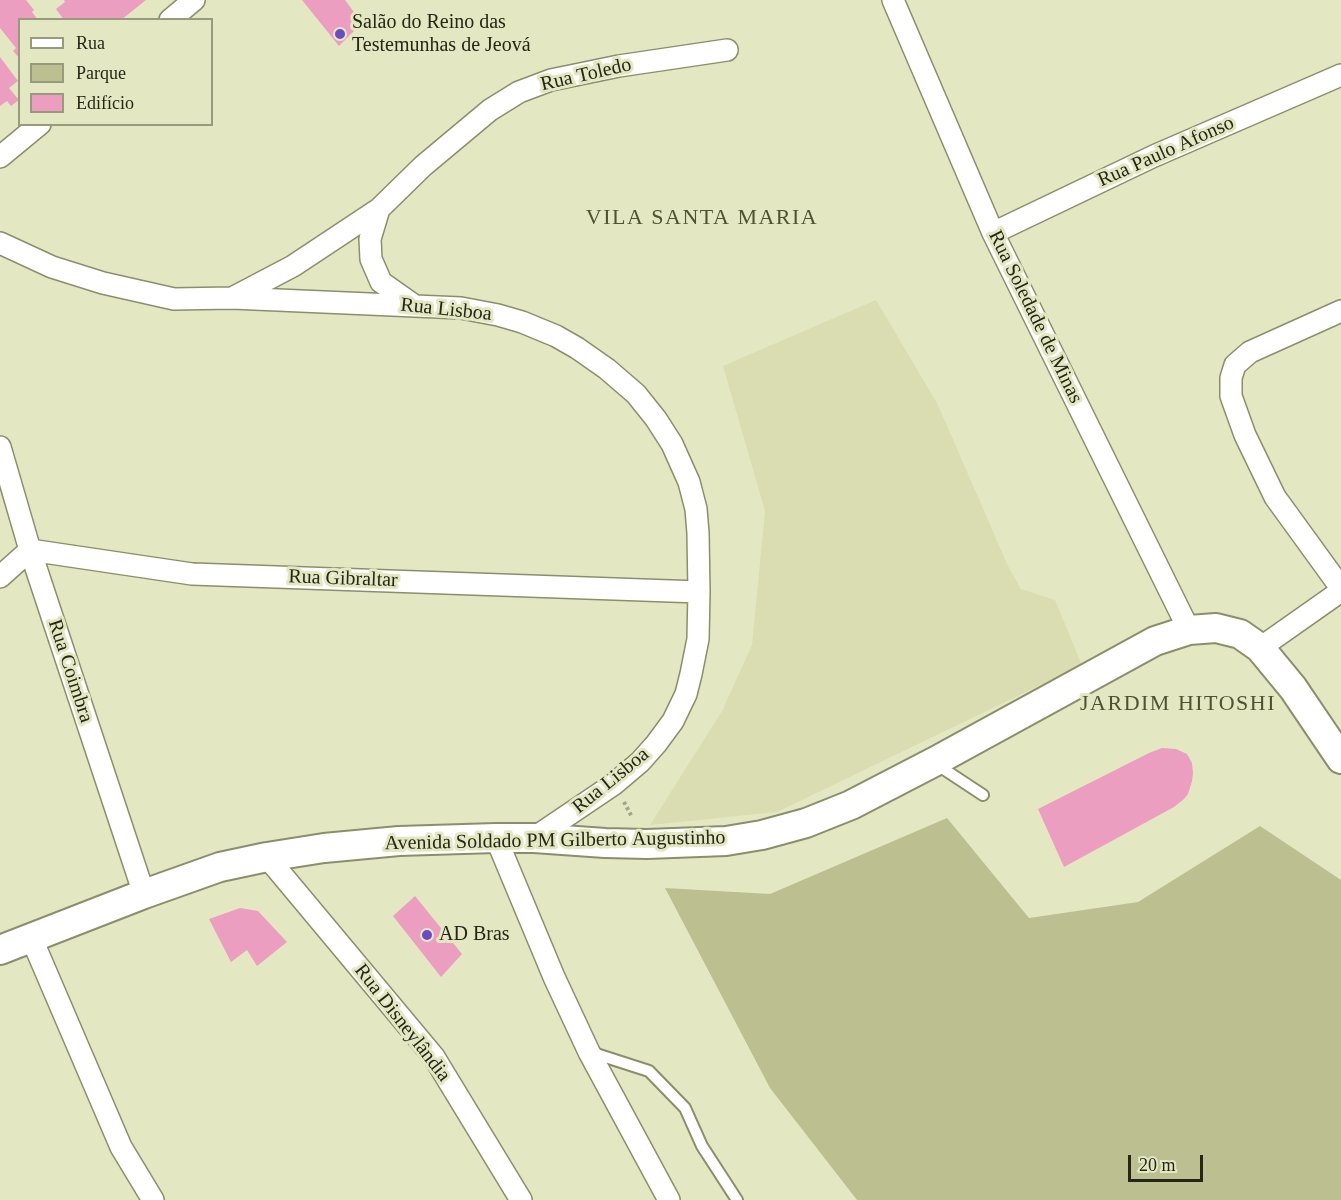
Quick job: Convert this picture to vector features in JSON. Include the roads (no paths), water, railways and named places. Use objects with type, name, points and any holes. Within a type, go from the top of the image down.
[{"type":"street","points":[[172,18],[194,0]]},
{"type":"street","name":"Rua Soledade de Minas","points":[[892,0],[993,233],[1189,630]]},
{"type":"street","name":"Rua Toledo","points":[[232,298],[293,266],[379,209],[423,166],[490,110],[519,92],[551,80],[619,66],[727,51]]},
{"type":"street","name":"Rua Paulo Afonso","points":[[993,233],[1154,156],[1341,75]]},
{"type":"street","points":[[0,157],[38,126]]},
{"type":"street","name":"Rua Toledo","points":[[379,209],[370,239],[371,259],[381,282],[415,306]]},
{"type":"street","name":"Rua Lisboa","points":[[0,243],[52,267],[103,283],[174,299],[232,298],[461,308],[498,315],[556,336],[577,348],[607,369],[636,394],[672,444],[689,482],[696,509],[698,639],[686,694],[673,720],[640,762],[614,784],[534,838]]},
{"type":"street","points":[[1260,648],[1341,589],[1275,497],[1245,435],[1231,396],[1231,378],[1235,365],[1250,352],[1341,311]]},
{"type":"street","name":"Rua Coimbra","points":[[0,447],[30,550],[144,894]]},
{"type":"street","points":[[0,577],[30,550]]},
{"type":"street","name":"Rua Gibraltar","points":[[30,550],[192,574],[699,592]]},
{"type":"street","name":"Avenida Soldado PM Gilberto Augustinho","points":[[0,950],[220,867],[324,848],[399,841],[496,838],[647,844],[726,841],[806,824],[851,805],[934,762],[1155,641],[1189,630],[1216,628],[1240,634],[1260,648],[1293,688],[1341,759]]},
{"type":"street","points":[[496,838],[554,977],[589,1052],[669,1200]]},
{"type":"street","name":"Rua Disneylândia","points":[[267,857],[434,1057],[521,1200]]},
{"type":"street","points":[[31,937],[121,1147],[153,1200]]},
{"type":"lane","points":[[934,762],[983,795]]},
{"type":"lane","points":[[589,1052],[649,1071],[685,1108],[702,1146],[736,1200]]},
{"type":"place","name":"Salão do Reino das Testemunhas de Jeová","points":[[340,34]]},
{"type":"place","name":"AD Bras","points":[[427,935]]},
{"type":"district","name":"VILA SANTA MARIA","points":[[702,218]]},
{"type":"district","name":"JARDIM HITOSHI","points":[[1178,704]]}]
